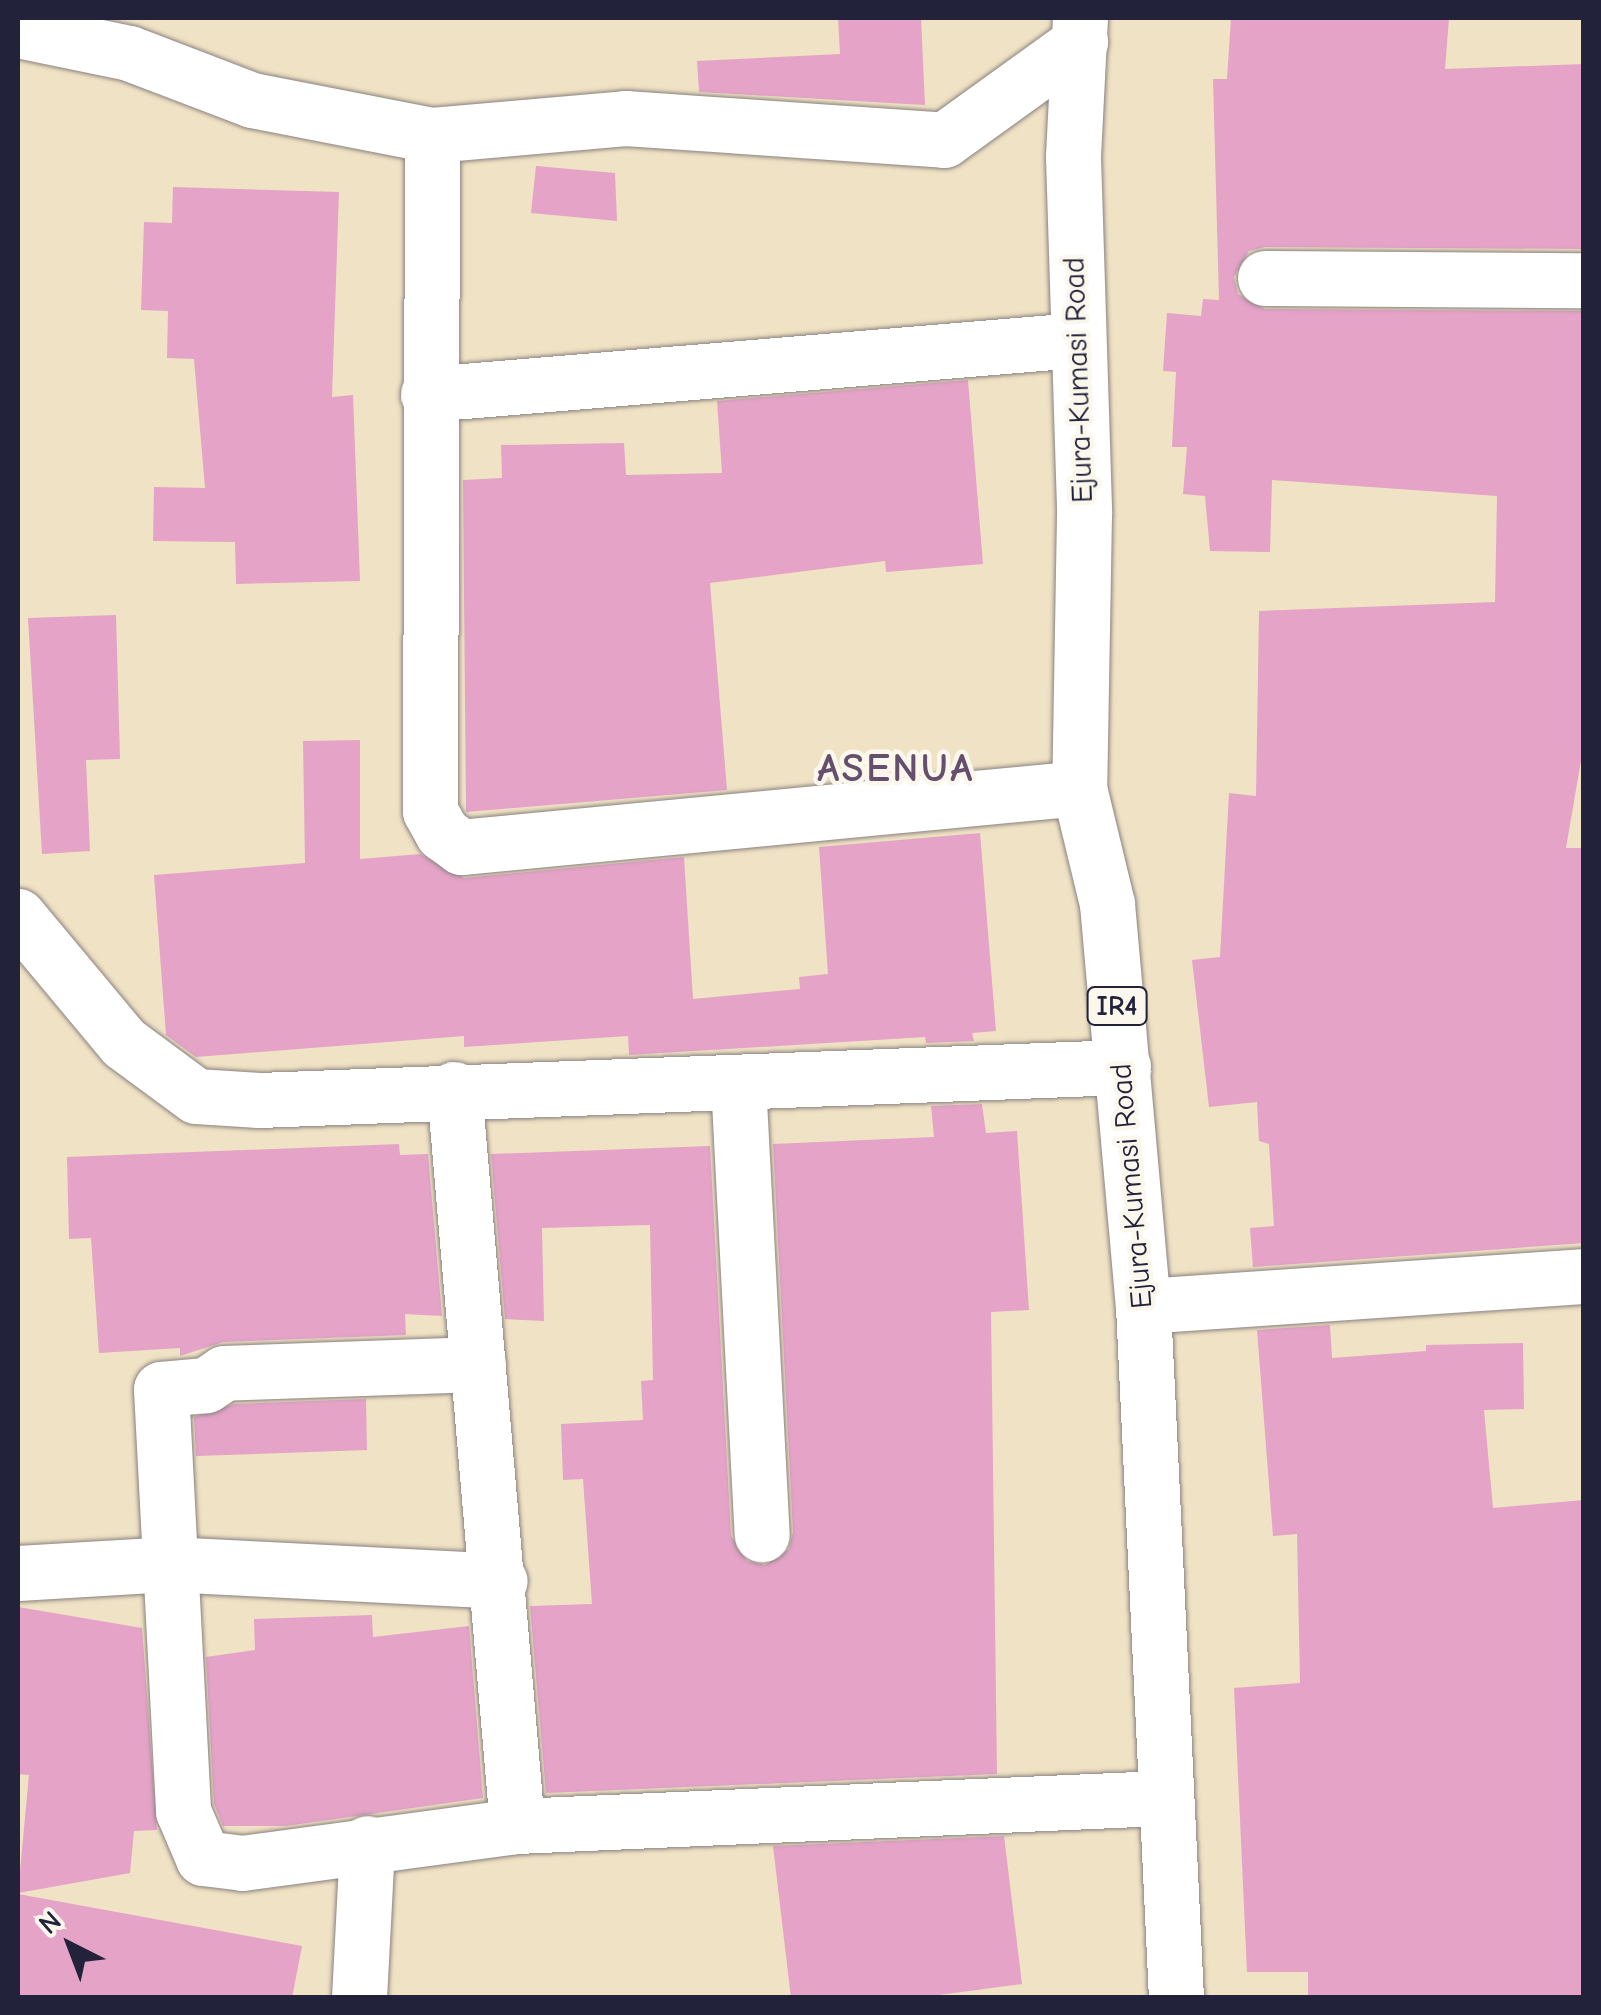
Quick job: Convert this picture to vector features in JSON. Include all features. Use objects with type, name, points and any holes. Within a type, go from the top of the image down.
[{"type":"street","points":[[18,30],[129,53],[252,100],[432,135],[625,118],[944,140],[1080,30]]},
{"type":"street","name":"Ejura-Kumasi Road","points":[[1080,30],[1076,340],[1084,514],[1080,788],[1107,904],[1143,1306],[1162,1798],[1176,1998]]},
{"type":"street","points":[[432,135],[428,394],[430,810],[442,833],[461,847],[1080,788]]},
{"type":"street","points":[[1265,278],[1584,280]]},
{"type":"street","points":[[428,394],[1076,340]]},
{"type":"street","points":[[18,916],[124,1043],[196,1096],[259,1100],[454,1089],[1123,1067]]},
{"type":"street","points":[[738,1082],[762,1534]]},
{"type":"street","points":[[454,1089],[500,1581],[517,1826]]},
{"type":"street","points":[[1143,1306],[1584,1276]]},
{"type":"street","points":[[478,1364],[224,1373],[206,1385],[161,1389],[182,1811],[203,1858],[242,1863],[366,1843],[517,1826],[1162,1798]]},
{"type":"street","points":[[18,1573],[168,1564],[500,1581]]},
{"type":"street","points":[[359,1998],[366,1843]]},
{"type":"building","points":[[838,18],[921,18],[925,105],[699,92],[697,61],[840,54]]},
{"type":"building","points":[[1231,18],[1449,18],[1445,69],[1584,64],[1584,249],[1265,247],[1249,251],[1234,277],[1238,294],[1265,309],[1584,311],[1584,743],[1566,848],[1584,848],[1584,1243],[1253,1267],[1250,1228],[1274,1226],[1269,1144],[1259,1141],[1257,1102],[1209,1107],[1192,960],[1220,957],[1229,793],[1256,796],[1259,611],[1495,602],[1497,496],[1272,480],[1270,552],[1210,551],[1205,496],[1183,494],[1187,447],[1172,447],[1176,372],[1163,371],[1167,313],[1201,316],[1203,299],[1219,300],[1213,79],[1227,79]]},
{"type":"building","points":[[536,166],[615,173],[617,221],[531,213]]},
{"type":"building","points":[[173,187],[339,192],[332,397],[353,395],[360,581],[236,584],[235,542],[153,541],[154,487],[205,488],[194,359],[167,358],[168,311],[141,310],[144,222],[172,223]]},
{"type":"building","points":[[968,380],[983,564],[886,572],[885,561],[710,583],[727,790],[466,812],[463,480],[502,478],[501,445],[624,443],[626,475],[722,473],[717,401]]},
{"type":"building","points":[[116,615],[120,759],[86,760],[90,851],[42,854],[28,618]]},
{"type":"building","points":[[360,740],[360,859],[420,854],[464,878],[684,857],[693,999],[800,989],[799,977],[828,974],[819,847],[980,833],[996,1031],[972,1033],[974,1041],[926,1043],[925,1037],[629,1055],[628,1036],[464,1047],[464,1036],[196,1057],[166,1035],[154,875],[305,863],[303,741]]},
{"type":"building","points":[[982,1104],[986,1133],[1017,1131],[1029,1310],[991,1312],[997,1774],[546,1793],[530,1606],[592,1604],[583,1479],[563,1480],[561,1424],[643,1420],[641,1381],[653,1380],[650,1225],[542,1228],[544,1321],[505,1319],[491,1154],[710,1146],[731,1536],[747,1561],[765,1565],[789,1549],[793,1532],[773,1144],[934,1137],[931,1106]]},
{"type":"building","points":[[399,1144],[400,1155],[428,1154],[442,1316],[405,1314],[406,1335],[223,1342],[180,1356],[180,1348],[99,1353],[91,1238],[69,1239],[67,1157]]},
{"type":"building","points":[[1330,1325],[1332,1358],[1426,1351],[1426,1345],[1523,1343],[1524,1409],[1484,1410],[1493,1508],[1584,1500],[1584,1995],[1308,1998],[1308,1972],[1247,1972],[1234,1688],[1300,1683],[1297,1534],[1273,1536],[1257,1330]]},
{"type":"building","points":[[366,1399],[367,1450],[196,1456],[194,1417],[234,1404]]},
{"type":"building","points":[[18,1607],[142,1628],[157,1830],[134,1831],[130,1873],[18,1893],[29,1775],[18,1774]]},
{"type":"building","points":[[372,1615],[373,1637],[469,1626],[483,1798],[286,1826],[223,1826],[214,1804],[206,1657],[255,1650],[254,1619]]},
{"type":"building","points":[[1004,1836],[1022,1984],[916,1998],[791,1998],[773,1846]]},
{"type":"building","points":[[18,1894],[302,1946],[292,1998],[18,1998]]},
{"type":"district","name":"ASENUA","points":[[896,768]]}]
